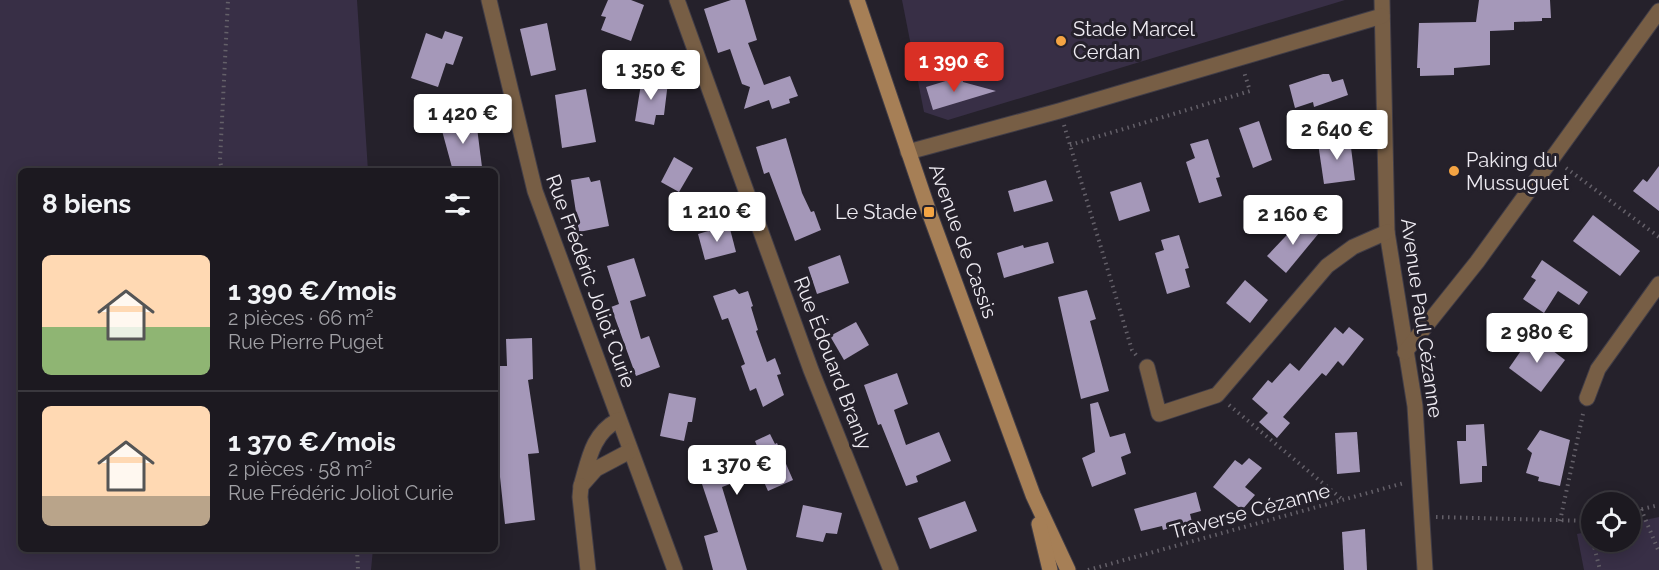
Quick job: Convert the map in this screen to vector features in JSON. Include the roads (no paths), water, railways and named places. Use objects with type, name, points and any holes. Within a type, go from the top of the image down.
[{"type":"main road","name":"Avenue de Cassis","points":[[856,0],[908,152],[1033,495],[1068,570]]},
{"type":"main road","name":"Avenue de Cassis","points":[[1033,495],[1050,570]]},
{"type":"street","name":"Rue Frédéric Joliot Curie","points":[[489,0],[535,191],[675,570]]},
{"type":"street","name":"Rue Édouard Branly","points":[[677,0],[811,370],[891,570]]},
{"type":"street","name":"Avenue Paul Cézanne","points":[[1382,0],[1387,232],[1415,406],[1425,570]]},
{"type":"street","points":[[1405,352],[1477,262],[1659,11]]},
{"type":"street","points":[[908,152],[1059,111],[1382,16]]},
{"type":"street","points":[[1147,367],[1159,414],[1217,395],[1327,266],[1353,247],[1387,232]]},
{"type":"street","points":[[1587,398],[1598,369],[1659,284]]},
{"type":"street","points":[[588,570],[580,497],[581,486],[592,446],[600,432],[618,420]]},
{"type":"street","points":[[581,486],[596,469],[630,451]]},
{"type":"place","name":"Stade Marcel Cerdan","points":[[1061,41]]},
{"type":"place","name":"Paking du Mussuguet","points":[[1454,171]]},
{"type":"place","name":"Le Stade","points":[[929,212]]}]
